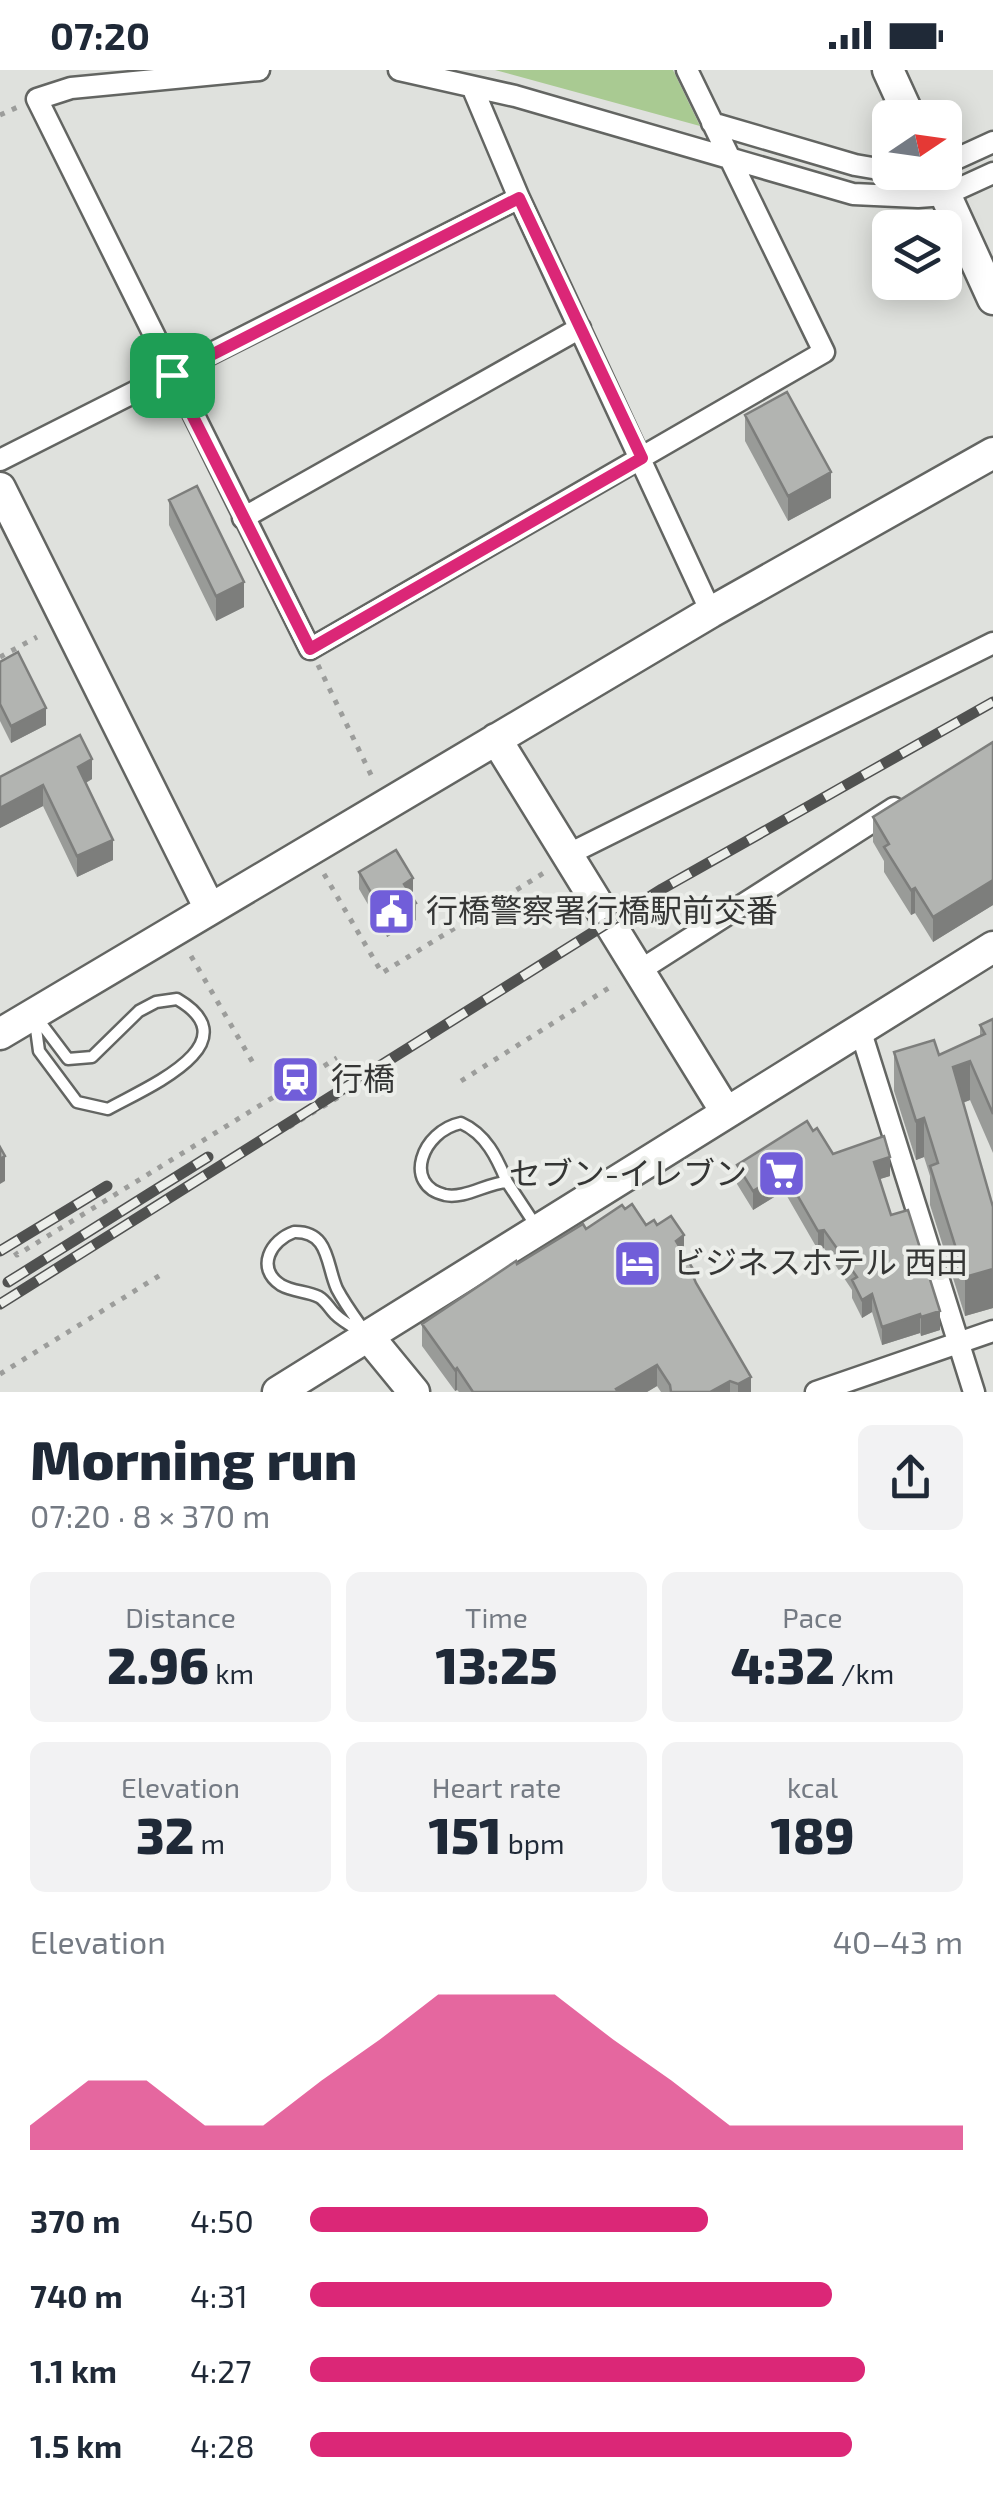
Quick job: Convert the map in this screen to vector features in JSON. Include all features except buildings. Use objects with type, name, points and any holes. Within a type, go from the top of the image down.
[{"type":"street","points":[[259,70],[71,88],[37,99],[310,649],[824,352],[687,70]]},
{"type":"street","points":[[399,70],[515,96],[853,194],[918,197],[930,190]]},
{"type":"street","points":[[888,70],[902,100]]},
{"type":"street","points":[[473,88],[519,198],[712,612]]},
{"type":"street","points":[[712,123],[872,169]]},
{"type":"street","points":[[962,156],[993,142]]},
{"type":"street","points":[[962,179],[993,173]]},
{"type":"street","points":[[943,190],[993,299]]},
{"type":"street","points":[[0,460],[519,198]]},
{"type":"street","points":[[243,518],[580,328]]},
{"type":"street","points":[[0,1034],[712,612],[993,453]]},
{"type":"street","points":[[0,488],[210,910]]},
{"type":"street","points":[[557,863],[993,643]]},
{"type":"street","points":[[496,740],[557,863],[627,977],[726,1112]]},
{"type":"street","points":[[627,977],[912,797]]},
{"type":"street","points":[[278,1392],[993,947]]},
{"type":"street","points":[[860,1029],[974,1392]]},
{"type":"street","points":[[816,1392],[993,1331]]},
{"type":"street","points":[[368,1336],[414,1392]]},
{"type":"lane","points":[[177,999],[189,1006],[200,1020],[202,1036],[199,1051],[185,1066],[108,1108],[77,1102],[39,1051],[34,1014],[68,1059],[92,1057],[139,1011],[156,1002],[177,999]]},
{"type":"lane","points":[[507,1182],[488,1183],[463,1194],[434,1190],[421,1166],[423,1148],[438,1132],[461,1124],[480,1135],[538,1229]]},
{"type":"lane","points":[[303,1232],[320,1242],[338,1289],[368,1336],[336,1315],[317,1296],[291,1290],[275,1281],[268,1265],[276,1241],[303,1232]]},
{"type":"path","points":[[0,658],[37,637]]},
{"type":"path","points":[[310,649],[373,780]]},
{"type":"path","points":[[324,874],[382,973],[557,863]]},
{"type":"path","points":[[192,956],[256,1068]]},
{"type":"path","points":[[461,1081],[627,977]]},
{"type":"path","points":[[15,1252],[17,1255],[337,1058]]},
{"type":"path","points":[[290,1126],[347,1092]]},
{"type":"path","points":[[0,1374],[162,1274]]},
{"type":"green space","points":[[495,70],[673,70],[700,126]]},
{"type":"railway","points":[[0,1304],[662,889],[993,702]]},
{"type":"railway","points":[[8,1282],[208,1157]]},
{"type":"railway","points":[[0,1251],[107,1186]]},
{"type":"place","name":"行橋警察署行橋駅前交番","points":[[391,911]]},
{"type":"place","name":"行橋","points":[[296,1079]]},
{"type":"place","name":"セブン-イレブン","points":[[782,1174]]},
{"type":"place","name":"ビジネスホテル 西田","points":[[638,1263]]},
{"type":"route","points":[[519,198],[642,458],[310,649],[172,375],[519,198]]}]
